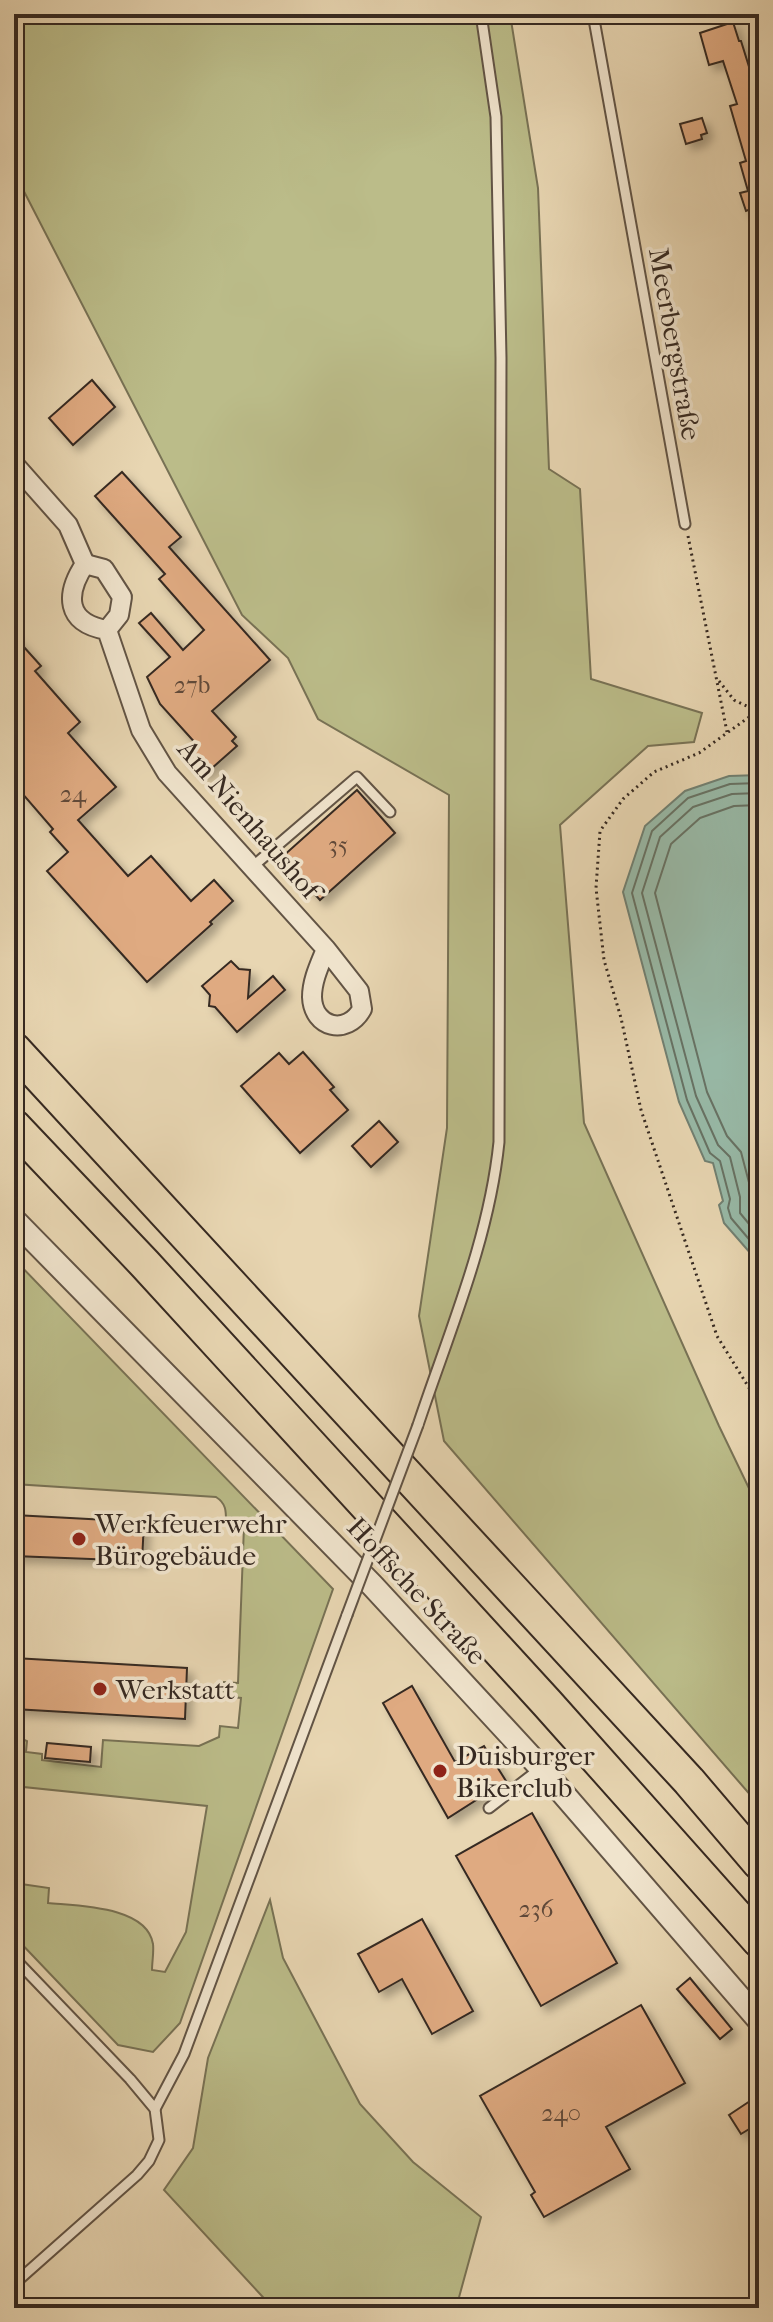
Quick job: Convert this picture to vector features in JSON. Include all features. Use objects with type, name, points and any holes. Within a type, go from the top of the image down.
[{"type":"highway","points":[[14,1049],[636,1723],[759,1863]]},
{"type":"highway","points":[[14,1126],[145,1264],[547,1703],[759,1941]]},
{"type":"street","points":[[14,464],[68,525],[85,564]]},
{"type":"street","points":[[85,564],[104,569],[122,597],[119,615],[107,630],[89,627],[77,616],[72,601],[72,583],[85,564]]},
{"type":"street","name":"Am Nienhaushof","points":[[107,630],[141,730],[167,773],[326,949]]},
{"type":"street","name":"Hoffsche Straße","points":[[14,1220],[372,1585],[541,1768],[754,2029]]},
{"type":"lane","points":[[155,2109],[184,2054],[418,1425],[486,1224],[495,1184],[499,1142],[500,328],[496,117],[481,14]]},
{"type":"lane","name":"Meerbergstraße","points":[[593,14],[685,524]]},
{"type":"lane","points":[[251,868],[357,777],[390,812]]},
{"type":"lane","points":[[489,1808],[541,1768]]},
{"type":"lane","points":[[14,1958],[155,2109],[159,2140],[149,2161],[137,2175],[14,2284]]},
{"type":"path","points":[[685,524],[727,732]]},
{"type":"path","points":[[718,680],[734,700],[757,710]]},
{"type":"path","points":[[757,710],[699,753],[654,772],[623,799],[600,831],[596,888],[604,960],[621,1018],[641,1110],[717,1336],[759,1404]]},
{"type":"path","points":[[754,2029],[759,2050]]},
{"type":"green space","points":[[14,14],[510,14],[538,188],[549,469],[580,489],[591,679],[702,713],[694,742],[648,746],[560,825],[584,1123],[759,1509],[759,1805],[444,1441],[419,1316],[447,1128],[449,795],[318,719],[288,658],[242,615],[14,172]]},
{"type":"green space","points":[[14,1259],[333,1589],[180,2023],[153,2052],[118,2045],[14,1936],[14,1883],[49,1888],[48,1903],[110,1910],[138,1922],[148,1931],[153,1944],[152,1970],[165,1972],[186,1932],[207,1806],[14,1786],[14,1735],[27,1741],[26,1752],[42,1754],[42,1760],[101,1767],[103,1740],[199,1746],[219,1737],[220,1726],[238,1728],[241,1698],[223,1696],[224,1682],[238,1683],[244,1526],[226,1525],[224,1506],[216,1497],[14,1484]]},
{"type":"green space","points":[[270,1900],[283,1958],[360,2104],[413,2162],[481,2217],[458,2301],[480,2308],[273,2308],[164,2190],[193,2148],[208,2058]]},
{"type":"water","points":[[759,775],[759,1263],[724,1223],[719,1205],[723,1201],[713,1163],[705,1161],[679,1102],[623,892],[645,826],[685,791],[729,776]]},
{"type":"building","points":[[733,22],[759,99],[759,123],[754,125],[759,138],[759,214],[755,214],[753,208],[746,211],[740,193],[748,191],[740,163],[746,161],[730,106],[737,104],[723,61],[709,65],[700,33]]},
{"type":"building","points":[[702,118],[707,133],[701,135],[702,139],[686,144],[680,124]]},
{"type":"building","points":[[92,380],[115,407],[73,445],[49,418]]},
{"type":"building","points":[[122,472],[181,537],[169,547],[270,660],[212,711],[236,737],[232,741],[237,746],[203,776],[185,757],[198,746],[160,704],[147,677],[170,657],[139,623],[151,613],[183,650],[204,630],[159,579],[165,574],[95,496]]},
{"type":"building","points":[[14,636],[41,666],[35,671],[80,722],[68,733],[116,787],[78,820],[128,876],[151,856],[191,901],[214,880],[233,901],[147,982],[47,871],[68,852],[50,832],[53,829],[14,784]]},
{"type":"building","points":[[357,790],[395,833],[320,900],[282,857]]},
{"type":"building","points":[[231,961],[239,969],[250,970],[248,998],[273,976],[285,990],[237,1032],[215,1007],[209,1006],[210,995],[202,986]]},
{"type":"building","points":[[303,1052],[334,1087],[330,1090],[348,1110],[300,1153],[241,1086],[279,1053],[289,1064]]},
{"type":"building","points":[[379,1121],[398,1142],[371,1167],[352,1146]]},
{"type":"building","name":"Werkfeuerwehr Bürogebäude","points":[[14,1515],[144,1522],[142,1561],[14,1556]]},
{"type":"building","name":"Werkstatt","points":[[14,1658],[187,1668],[185,1719],[14,1709]]},
{"type":"building","points":[[412,1686],[455,1762],[484,1746],[506,1781],[448,1818],[383,1703]]},
{"type":"building","points":[[47,1743],[91,1747],[90,1762],[45,1758]]},
{"type":"building","points":[[532,1813],[617,1963],[541,2006],[456,1856]]},
{"type":"building","points":[[422,1919],[473,2011],[432,2034],[402,1979],[379,1992],[358,1954]]},
{"type":"building","points":[[690,1978],[732,2029],[720,2039],[677,1989]]},
{"type":"building","points":[[641,2005],[685,2083],[606,2127],[630,2169],[544,2217],[531,2195],[535,2192],[480,2096]]},
{"type":"building","points":[[759,2095],[759,2123],[741,2134],[729,2115]]},
{"type":"place","name":"Werkfeuerwehr Bürogebäude","points":[[79,1539]]},
{"type":"place","name":"Werkstatt","points":[[100,1689]]},
{"type":"place","name":"Duisburger Bikerclub","points":[[440,1771]]}]
